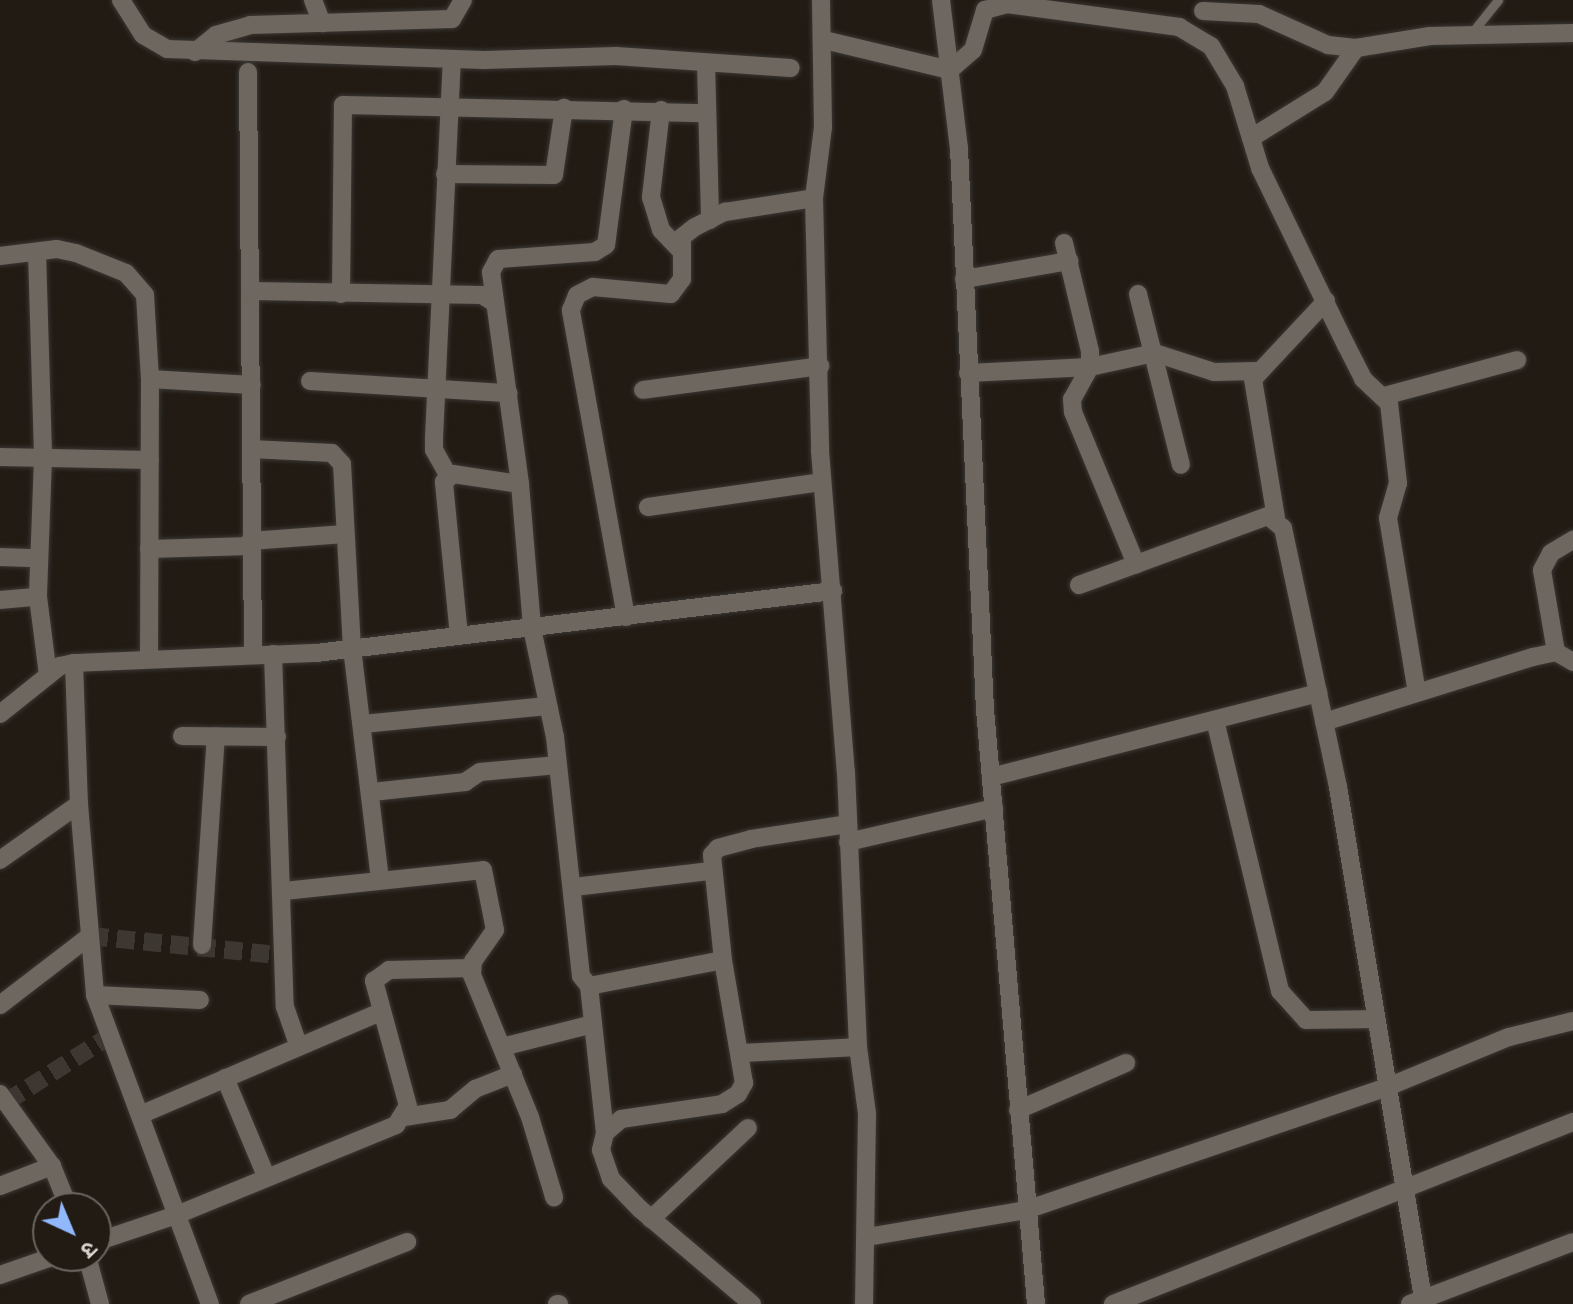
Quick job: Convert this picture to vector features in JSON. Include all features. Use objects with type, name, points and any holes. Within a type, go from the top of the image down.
[{"type":"street","points":[[121,0],[143,35],[167,49],[195,52],[452,59],[616,56],[791,68]]},
{"type":"street","points":[[313,0],[322,23]]},
{"type":"street","points":[[195,52],[216,35],[250,25],[452,19],[463,0]]},
{"type":"street","points":[[821,0],[824,40],[814,198],[822,482],[833,591],[858,1047],[867,1114],[864,1304]]},
{"type":"street","points":[[941,0],[950,70],[964,279],[991,777],[1036,1304]]},
{"type":"street","points":[[950,70],[973,50],[979,19],[994,4],[1179,27],[1211,46]]},
{"type":"street","points":[[1417,693],[1388,518],[1398,483],[1391,413],[1384,396],[1363,379],[1260,168],[1235,86],[1211,46],[1201,6],[1259,14],[1328,45],[1356,48],[1389,40],[1573,33]]},
{"type":"street","points":[[824,40],[950,70]]},
{"type":"street","points":[[1251,138],[1325,92],[1356,48]]},
{"type":"street","points":[[452,59],[434,450],[448,475],[459,636]]},
{"type":"street","points":[[706,63],[710,220]]},
{"type":"street","points":[[248,72],[253,655]]},
{"type":"street","points":[[341,294],[343,105],[707,113]]},
{"type":"street","points":[[445,174],[554,175],[564,108]]},
{"type":"street","points":[[624,109],[606,245],[595,252],[498,259],[491,272],[520,484],[532,628],[558,765],[574,887],[581,976],[589,986],[605,1133],[601,1150],[611,1179],[651,1219],[752,1304]]},
{"type":"street","points":[[661,110],[651,197],[661,230],[680,250]]},
{"type":"street","points":[[626,617],[571,310],[583,288],[671,294],[682,279],[682,237],[725,212],[814,198]]},
{"type":"street","points":[[1064,243],[1090,367],[1075,390],[1073,412],[1136,564]]},
{"type":"street","points":[[37,252],[43,458],[37,558],[38,597],[48,675]]},
{"type":"street","points":[[0,256],[37,252],[76,253],[114,266],[139,287],[148,305],[149,659]]},
{"type":"street","points":[[964,279],[1069,261]]},
{"type":"street","points":[[252,291],[441,297],[482,295],[495,303]]},
{"type":"street","points":[[1138,294],[1181,465]]},
{"type":"street","points":[[1326,301],[1257,371],[1252,389],[1276,518],[1283,528],[1324,722],[1403,1189],[1419,1302],[1573,1242]]},
{"type":"street","points":[[968,373],[1090,367],[1155,353],[1214,372],[1257,371]]},
{"type":"street","points":[[1384,396],[1517,360]]},
{"type":"street","points":[[643,390],[820,366]]},
{"type":"street","points":[[150,379],[252,385]]},
{"type":"street","points":[[310,381],[509,393]]},
{"type":"street","points":[[251,449],[338,457],[352,648],[372,792],[380,880]]},
{"type":"street","points":[[0,457],[150,460]]},
{"type":"street","points":[[448,475],[520,484]]},
{"type":"street","points":[[648,507],[822,482]]},
{"type":"street","points":[[1079,585],[1268,516],[1276,518]]},
{"type":"street","points":[[149,549],[250,544],[345,534]]},
{"type":"street","points":[[1556,652],[1542,570],[1551,553],[1573,540]]},
{"type":"street","points":[[0,557],[37,558]]},
{"type":"street","points":[[0,714],[48,675],[74,663],[352,648],[833,591]]},
{"type":"street","points":[[0,600],[38,597]]},
{"type":"street","points":[[1324,722],[1556,652],[1573,662]]},
{"type":"street","points":[[273,654],[284,891],[285,1007],[299,1047]]},
{"type":"street","points":[[74,663],[79,804],[95,995],[210,1304]]},
{"type":"street","points":[[991,777],[1318,693]]},
{"type":"street","points":[[363,724],[547,706]]},
{"type":"street","points":[[1215,720],[1280,991],[1306,1020],[1374,1019]]},
{"type":"street","points":[[182,736],[277,737]]},
{"type":"street","points":[[202,945],[216,736]]},
{"type":"street","points":[[372,792],[465,782],[480,772],[558,765]]},
{"type":"street","points":[[0,860],[79,804]]},
{"type":"street","points":[[605,1133],[621,1119],[722,1104],[738,1094],[744,1083],[711,871],[718,848],[848,833],[994,808]]},
{"type":"street","points":[[284,891],[483,870],[495,930],[471,968]]},
{"type":"street","points":[[574,887],[711,871]]},
{"type":"street","points":[[0,1005],[90,936]]},
{"type":"street","points":[[589,986],[723,960]]},
{"type":"street","points":[[404,1117],[406,1096],[373,989],[380,974],[471,968]]},
{"type":"street","points":[[471,968],[513,1074],[554,1197]]},
{"type":"street","points":[[95,995],[200,1000]]},
{"type":"street","points":[[140,1115],[380,1012]]},
{"type":"street","points":[[867,1237],[1026,1210],[1385,1088],[1509,1037],[1573,1021]]},
{"type":"street","points":[[502,1047],[593,1024]]},
{"type":"street","points":[[741,1053],[858,1047]]},
{"type":"street","points":[[1018,1110],[1126,1063]]},
{"type":"street","points":[[112,1237],[179,1214],[404,1117],[450,1110],[475,1089],[513,1074]]},
{"type":"street","points":[[225,1078],[266,1176]]},
{"type":"street","points":[[0,1094],[52,1166],[63,1192]]},
{"type":"street","points":[[1113,1304],[1573,1122]]},
{"type":"street","points":[[651,1219],[748,1128]]},
{"type":"street","points":[[0,1186],[52,1166]]},
{"type":"street","points":[[249,1304],[407,1242]]},
{"type":"street","points":[[0,1275],[32,1264]]},
{"type":"street","points":[[91,1272],[100,1304]]},
{"type":"lane","points":[[1469,37],[1498,0]]},
{"type":"tunnel","points":[[90,936],[287,956]]},
{"type":"tunnel","points":[[6,1102],[108,1037]]}]
